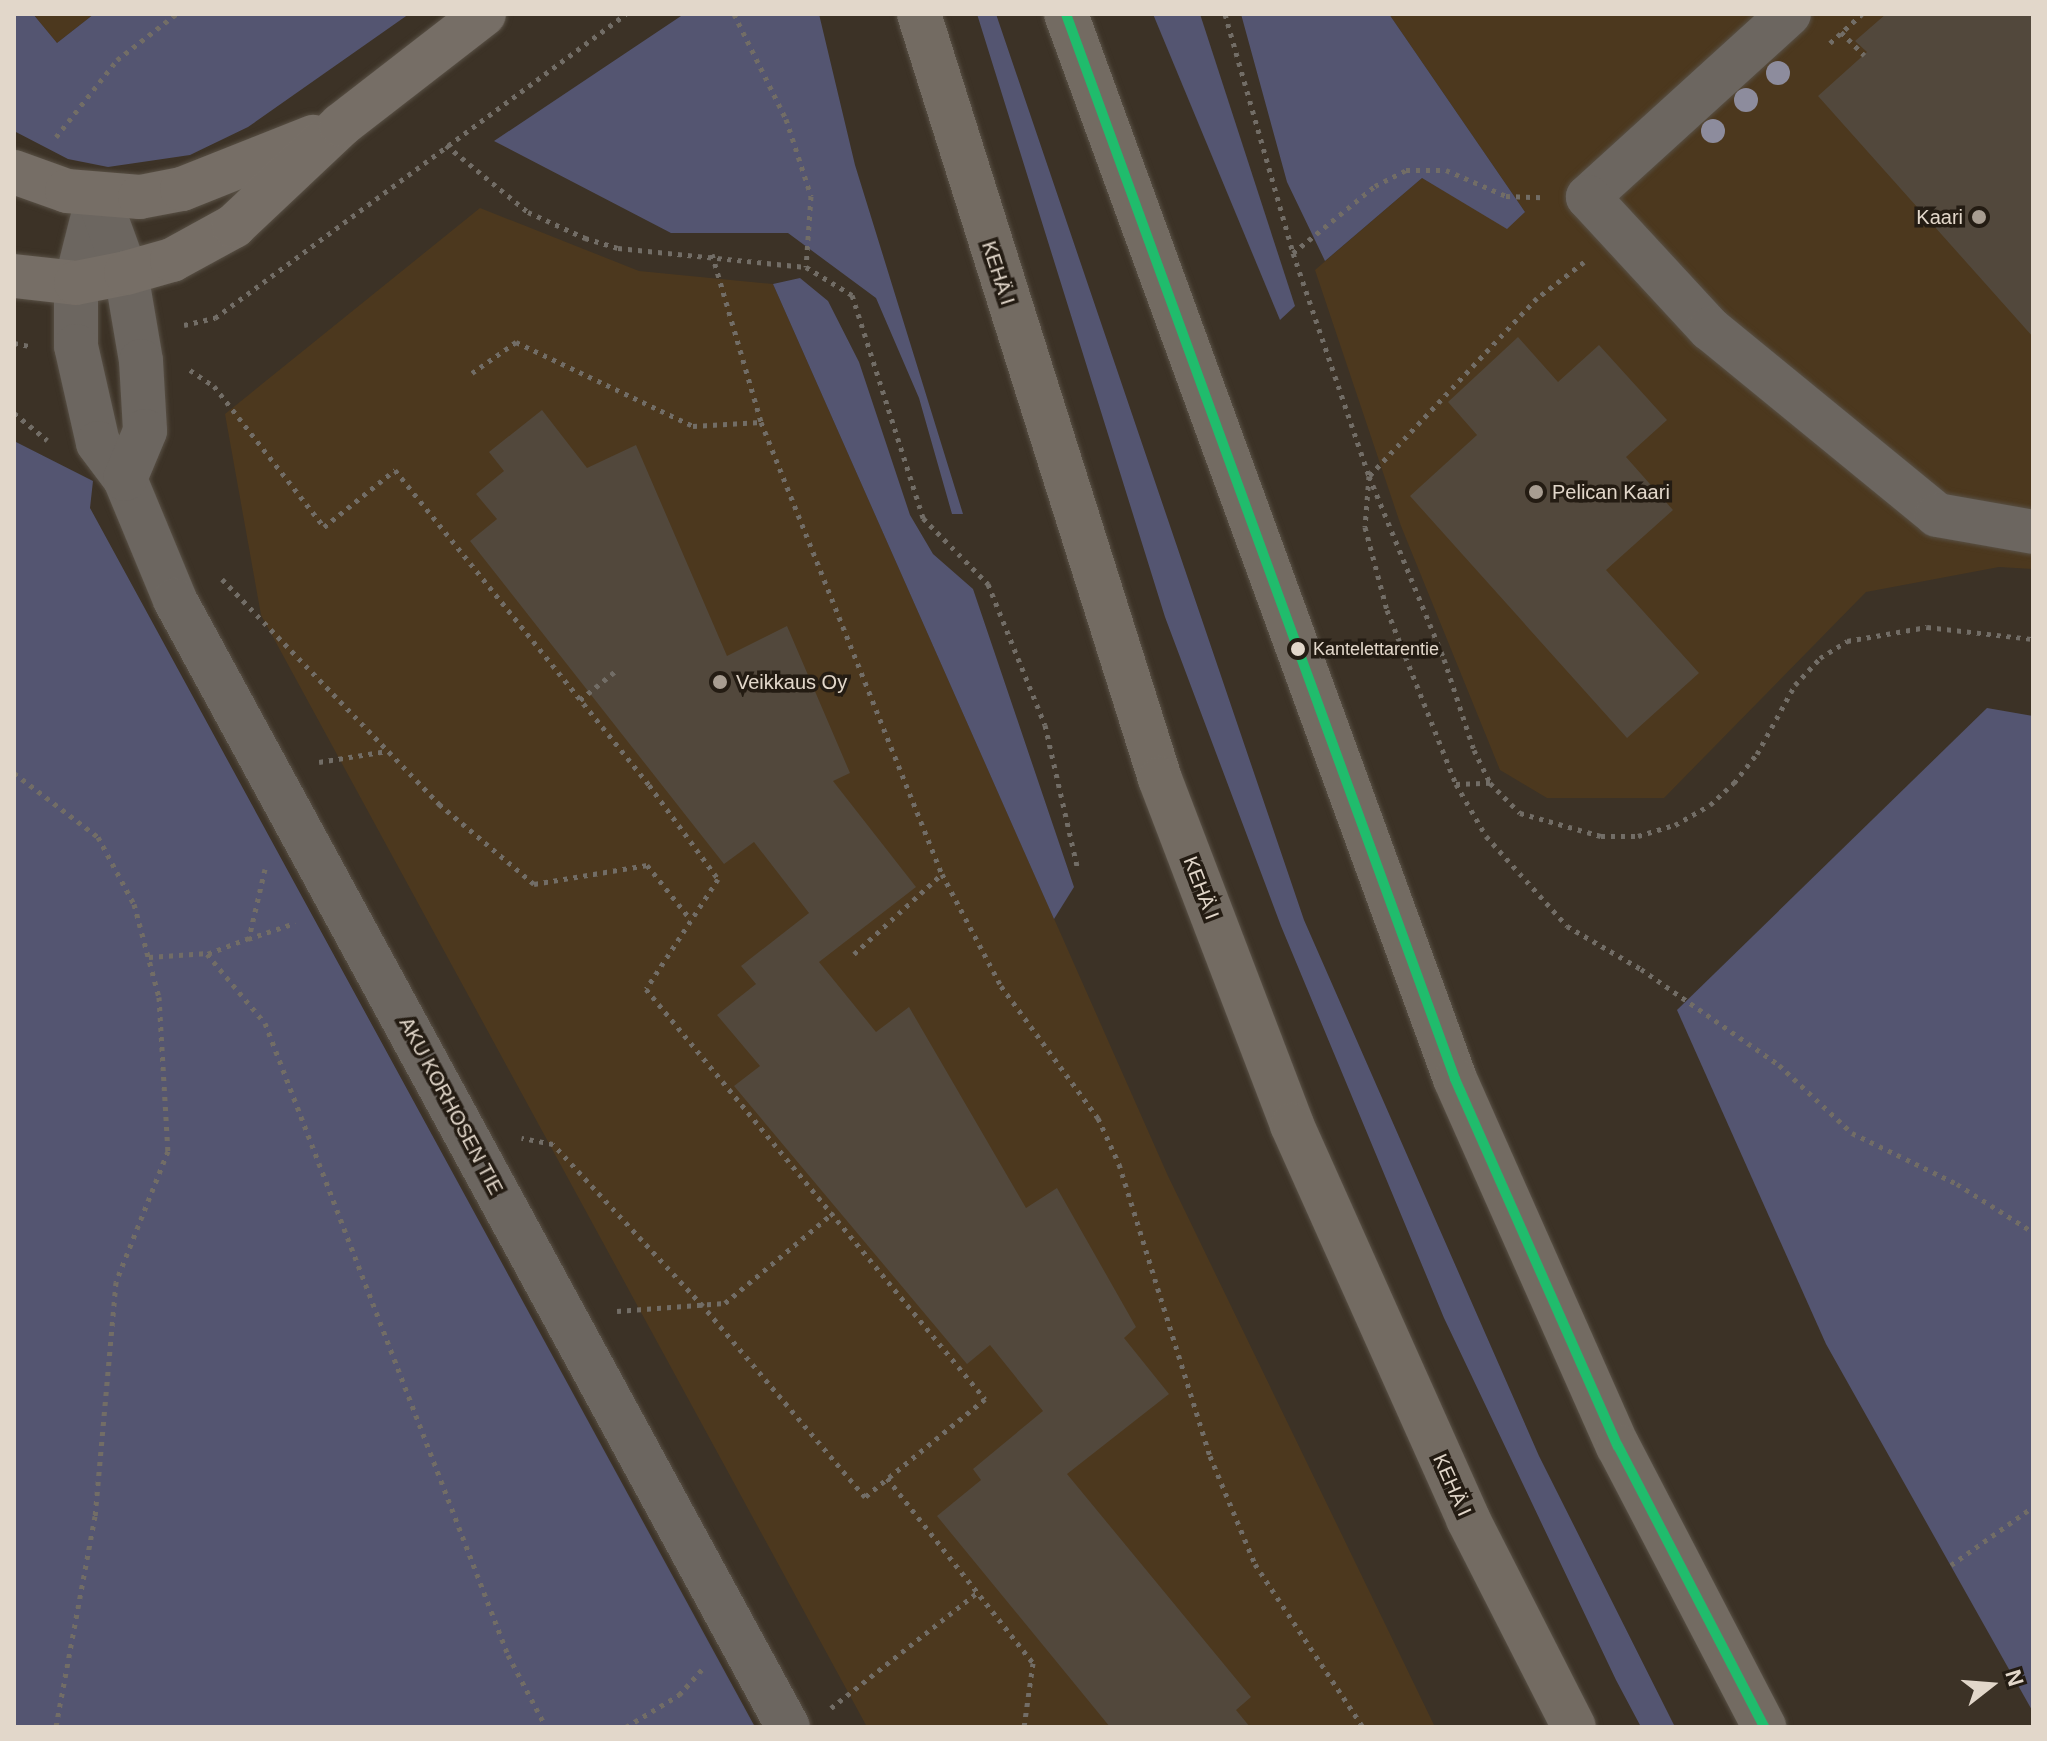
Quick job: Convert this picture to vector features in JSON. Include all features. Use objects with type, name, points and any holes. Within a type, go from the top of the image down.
[{"type":"highway","name":"KEHÄ I","points":[[919,14],[1160,779],[1275,1082],[1468,1519],[1574,1727]]},
{"type":"highway","points":[[1066,14],[1455,1079],[1618,1446],[1764,1727]]},
{"type":"main road","points":[[14,276],[76,283],[126,273],[172,260],[234,226],[341,125],[484,14]]},
{"type":"main road","points":[[25,177],[98,196],[182,189],[341,125]]},
{"type":"street","points":[[1789,14],[1588,197],[1710,329],[1937,515],[2033,532]]},
{"type":"street","points":[[98,196],[126,273],[141,361],[145,431],[125,479]]},
{"type":"street","name":"AKU KORHOSEN TIE","points":[[98,196],[76,283],[76,346],[98,443],[125,479],[175,600],[736,1632],[806,1720]]},
{"type":"path","points":[[25,177],[117,60],[176,14]]},
{"type":"path","points":[[171,329],[215,318],[626,14]]},
{"type":"path","points":[[734,14],[786,119],[811,196],[806,267]]},
{"type":"path","points":[[1225,14],[1293,253],[1369,476],[1490,783],[1520,813],[1569,831],[1638,836],[1675,825],[1710,805],[1734,783],[1757,754],[1795,685],[1820,658],[1847,641],[1927,627],[2033,639]]},
{"type":"path","points":[[1841,32],[1864,55]]},
{"type":"path","points":[[446,145],[528,212],[585,238],[618,248],[712,254],[806,267],[852,295],[923,518],[988,584],[1045,725],[1078,870]]},
{"type":"path","points":[[1293,253],[1375,186],[1406,170],[1446,170],[1506,196],[1588,197]]},
{"type":"path","points":[[1630,245],[1537,298],[1369,476],[1365,527],[1387,610],[1456,784],[1486,836],[1567,926],[1641,969],[1779,1065],[1852,1133],[1957,1184],[2033,1232]]},
{"type":"path","points":[[712,254],[761,422],[942,874],[1001,986],[1098,1118],[1119,1164],[1210,1456],[1255,1564],[1363,1727]]},
{"type":"path","points":[[472,373],[516,342],[693,426],[761,422]]},
{"type":"path","points":[[176,361],[214,386],[324,527],[395,470],[580,700],[718,879],[646,989],[985,1399],[865,1497],[703,1306],[553,1144],[509,1136]]},
{"type":"path","points":[[210,567],[439,804],[534,884],[647,865],[691,920]]},
{"type":"path","points":[[580,700],[618,669]]},
{"type":"path","points":[[306,764],[387,751]]},
{"type":"path","points":[[14,773],[98,837],[134,904],[159,997],[168,1151],[116,1282],[95,1516],[56,1727]]},
{"type":"path","points":[[1456,784],[1490,783]]},
{"type":"path","points":[[207,954],[249,938],[266,860]]},
{"type":"path","points":[[854,954],[942,874]]},
{"type":"path","points":[[149,957],[207,954],[302,920],[328,878]]},
{"type":"path","points":[[207,954],[265,1023],[508,1655],[546,1727]]},
{"type":"path","points":[[604,1312],[725,1303],[833,1213]]},
{"type":"path","points":[[887,1478],[1033,1663],[1024,1727]]},
{"type":"path","points":[[1951,1565],[2033,1507]]},
{"type":"path","points":[[806,1720],[978,1592]]},
{"type":"path","points":[[626,1727],[679,1695],[736,1632]]},
{"type":"shaded area","points":[[14,14],[33,14],[57,43],[94,14],[409,14],[248,127],[190,155],[108,167],[68,159],[14,131]]},
{"type":"shaded area","points":[[33,14],[94,14],[57,43]]},
{"type":"shaded area","points":[[684,14],[819,14],[855,165],[963,514],[952,514],[919,398],[876,298],[788,233],[671,233],[494,141]]},
{"type":"shaded area","points":[[977,14],[996,14],[1304,920],[1539,1456],[1675,1727],[1641,1727],[1616,1680],[1444,1318],[1281,926],[1165,617]]},
{"type":"shaded area","points":[[1153,14],[1200,14],[1295,306],[1280,320]]},
{"type":"shaded area","points":[[1241,14],[1389,14],[1525,212],[1507,229],[1422,178],[1325,261],[1287,182]]},
{"type":"shaded area","points":[[1389,14],[2033,14],[2033,569],[1999,567],[1866,592],[1664,798],[1547,798],[1500,770],[1401,526],[1315,270],[1422,178],[1507,228],[1525,212]]},
{"type":"shaded area","points":[[480,208],[639,271],[773,284],[1168,1176],[1435,1727],[867,1727],[261,615],[225,414]]},
{"type":"shaded area","points":[[800,278],[828,301],[859,362],[910,515],[933,554],[973,589],[1074,887],[1054,919],[773,284]]},
{"type":"shaded area","points":[[14,441],[93,481],[90,508],[755,1727],[14,1727]]},
{"type":"shaded area","points":[[1987,708],[2033,716],[2033,1712],[1826,1344],[1677,1010]]},
{"type":"building","name":"Kaari","points":[[1886,14],[2033,14],[2033,337],[1818,96],[1867,52],[1855,41]]},
{"type":"building","points":[[1518,337],[1558,382],[1599,345],[1667,420],[1626,457],[1673,510],[1606,570],[1699,673],[1627,738],[1410,496],[1477,435],[1448,402]]},
{"type":"building","points":[[542,410],[587,468],[636,445],[727,656],[787,626],[850,773],[833,781],[916,887],[819,962],[876,1032],[909,1007],[1026,1208],[1057,1188],[1136,1327],[1124,1338],[1169,1394],[1067,1474],[1251,1697],[1236,1710],[1250,1727],[1110,1727],[937,1516],[981,1480],[973,1469],[1043,1411],[990,1345],[967,1364],[734,1086],[760,1066],[717,1015],[756,984],[741,966],[809,913],[754,842],[724,864],[470,541],[497,519],[476,494],[504,471],[489,452]]},
{"type":"transit line","points":[[1066,14],[1455,1079],[1618,1446],[1764,1727]]},
{"type":"place","name":"Kaari","points":[[1979,217]]},
{"type":"place","name":"Pelican Kaari","points":[[1536,492]]},
{"type":"place","name":"Kantelettarentie","points":[[1298,649]]},
{"type":"place","name":"Veikkaus Oy","points":[[720,682]]}]
